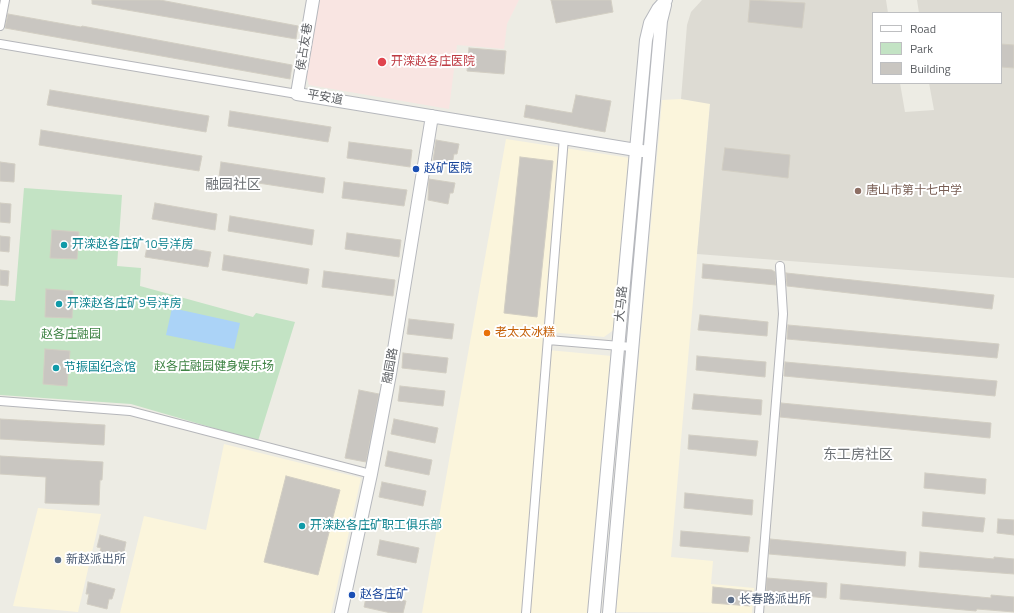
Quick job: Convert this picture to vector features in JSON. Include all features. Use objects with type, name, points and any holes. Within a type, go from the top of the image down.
[{"type":"street","points":[[0,26],[6,0]]},
{"type":"street","name":"侯占友巷","points":[[298,94],[313,0]]},
{"type":"street","name":"大马路","points":[[594,613],[646,40],[650,23],[658,9],[666,0],[661,21],[609,613]]},
{"type":"street","name":"平安道","points":[[0,44],[636,149],[649,153]]},
{"type":"street","name":"融园路","points":[[341,613],[371,474],[390,374],[432,116]]},
{"type":"street","points":[[526,613],[564,138]]},
{"type":"street","points":[[759,613],[783,314],[780,266]]},
{"type":"street","points":[[548,340],[632,347]]},
{"type":"street","points":[[0,401],[130,411],[371,474]]},
{"type":"shaded area","name":"开滦赵各庄医院","points":[[318,0],[519,0],[507,24],[504,49],[457,45],[449,109],[309,85],[306,75]]},
{"type":"shaded area","name":"唐山市第十七中学","points":[[702,0],[886,0],[888,12],[872,12],[872,84],[900,84],[905,112],[934,110],[929,84],[1002,84],[1002,12],[919,12],[917,0],[1014,0],[1014,278],[697,254],[710,104],[681,99],[687,25],[691,12]]},
{"type":"shaded area","points":[[681,99],[710,103],[671,557],[713,561],[711,584],[754,588],[752,613],[616,612],[662,100]]},
{"type":"shaded area","points":[[506,139],[630,158],[615,329],[604,337],[549,332],[548,350],[612,356],[588,613],[422,613]]},
{"type":"shaded area","name":"开滦赵各庄矿职工俱乐部","points":[[224,444],[361,478],[331,613],[120,613],[144,516],[206,530]]},
{"type":"shaded area","name":"新赵派出所","points":[[38,508],[101,514],[78,612],[13,606]]},
{"type":"green space","points":[[24,188],[122,195],[117,266],[141,268],[140,286],[253,317],[256,313],[295,322],[258,441],[131,404],[0,395],[0,300],[15,301]]},
{"type":"water","points":[[172,308],[240,323],[234,349],[166,335]]},
{"type":"building","points":[[92,0],[160,0],[298,26],[296,39],[92,4]]},
{"type":"building","points":[[551,0],[611,0],[613,12],[556,23]]},
{"type":"building","points":[[750,0],[805,3],[802,28],[748,22]]},
{"type":"building","points":[[8,14],[82,26],[292,65],[290,79],[5,28]]},
{"type":"building","points":[[1002,44],[1014,45],[1014,68],[1002,67]]},
{"type":"building","points":[[469,48],[506,51],[504,74],[467,71]]},
{"type":"building","points":[[50,90],[209,116],[206,132],[47,105]]},
{"type":"building","points":[[576,95],[611,101],[605,132],[524,117],[526,105],[572,113]]},
{"type":"building","points":[[230,111],[331,127],[328,142],[228,126]]},
{"type":"building","points":[[41,130],[202,156],[199,171],[39,145]]},
{"type":"building","points":[[436,140],[459,144],[457,154],[454,154],[452,165],[433,161]]},
{"type":"building","points":[[349,142],[412,150],[410,167],[347,158]]},
{"type":"building","points":[[725,148],[790,155],[788,178],[722,170]]},
{"type":"building","points":[[520,157],[553,161],[537,317],[504,313]]},
{"type":"building","points":[[0,162],[15,164],[14,182],[0,181]]},
{"type":"building","points":[[221,162],[325,178],[323,193],[219,177]]},
{"type":"building","points":[[429,179],[455,183],[453,193],[450,193],[448,204],[428,200]]},
{"type":"building","points":[[344,182],[407,190],[404,206],[342,198]]},
{"type":"building","points":[[0,203],[11,204],[10,223],[0,222]]},
{"type":"building","points":[[155,203],[217,214],[215,230],[152,219]]},
{"type":"building","points":[[230,216],[314,230],[312,245],[228,231]]},
{"type":"building","name":"开滦赵各庄矿10号洋房","points":[[52,230],[79,232],[77,259],[50,258]]},
{"type":"building","points":[[347,233],[401,240],[399,257],[345,249]]},
{"type":"building","points":[[0,236],[10,237],[9,252],[0,251]]},
{"type":"building","points":[[148,242],[211,252],[208,267],[145,257]]},
{"type":"building","points":[[224,255],[309,269],[307,284],[222,270]]},
{"type":"building","points":[[703,264],[772,270],[775,272],[776,285],[702,278]]},
{"type":"building","points":[[0,270],[9,271],[8,286],[0,285]]},
{"type":"building","points":[[324,271],[395,280],[393,296],[322,287]]},
{"type":"building","points":[[786,273],[994,295],[992,309],[787,286]]},
{"type":"building","name":"开滦赵各庄矿9号洋房","points":[[46,289],[73,291],[72,318],[45,317]]},
{"type":"building","points":[[700,315],[768,322],[767,336],[698,330]]},
{"type":"building","points":[[409,319],[454,324],[452,339],[407,334]]},
{"type":"building","points":[[788,325],[999,344],[997,358],[787,339]]},
{"type":"building","name":"节振国纪念馆","points":[[45,349],[70,351],[67,386],[43,384]]},
{"type":"building","points":[[403,353],[448,358],[446,373],[402,368]]},
{"type":"building","points":[[697,356],[766,362],[765,377],[696,370]]},
{"type":"building","points":[[785,362],[997,381],[995,396],[784,376]]},
{"type":"building","points":[[400,386],[445,391],[443,406],[398,401]]},
{"type":"building","points":[[359,390],[379,394],[366,462],[345,458]]},
{"type":"building","points":[[694,394],[762,400],[761,415],[692,409]]},
{"type":"building","points":[[781,403],[991,423],[990,438],[780,417]]},
{"type":"building","points":[[0,419],[105,425],[104,445],[0,439]]},
{"type":"building","points":[[394,419],[438,428],[435,443],[391,434]]},
{"type":"building","points":[[689,435],[758,441],[756,456],[688,449]]},
{"type":"building","points":[[388,451],[432,460],[429,475],[385,466]]},
{"type":"building","points":[[0,456],[103,462],[102,480],[100,480],[99,505],[45,503],[46,477],[0,474]]},
{"type":"building","points":[[925,473],[986,479],[985,494],[924,488]]},
{"type":"building","name":"开滦赵各庄矿职工俱乐部","points":[[286,476],[340,490],[318,575],[264,562]]},
{"type":"building","points":[[382,482],[426,491],[423,506],[379,497]]},
{"type":"building","points":[[685,493],[753,500],[752,515],[684,508]]},
{"type":"building","points":[[923,512],[985,518],[983,532],[922,526]]},
{"type":"building","points":[[998,519],[1014,520],[1014,535],[997,533]]},
{"type":"building","points":[[681,531],[750,537],[748,552],[680,546]]},
{"type":"building","points":[[100,535],[126,542],[124,552],[121,552],[118,562],[98,557],[101,548],[97,547]]},
{"type":"building","points":[[770,539],[906,552],[905,566],[769,554]]},
{"type":"building","points":[[380,540],[419,548],[416,563],[377,555]]},
{"type":"building","points":[[920,552],[994,559],[994,557],[1014,559],[1014,574],[919,567]]},
{"type":"building","points":[[767,578],[827,583],[826,598],[766,592]]},
{"type":"building","points":[[88,582],[115,589],[112,599],[109,599],[107,609],[87,604],[89,594],[86,594]]},
{"type":"building","points":[[841,584],[991,598],[991,595],[1014,597],[1014,612],[977,609],[976,611],[840,599]]},
{"type":"building","name":"长春路派出所","points":[[713,587],[752,591],[750,606],[712,603]]},
{"type":"building","points":[[367,593],[406,601],[403,613],[391,613],[364,607]]},
{"type":"place","name":"开滦赵各庄医院","points":[[382,62]]},
{"type":"place","name":"赵矿医院","points":[[416,169]]},
{"type":"place","name":"唐山市第十七中学","points":[[858,191]]},
{"type":"place","name":"开滦赵各庄矿10号洋房","points":[[64,245]]},
{"type":"place","name":"开滦赵各庄矿9号洋房","points":[[59,304]]},
{"type":"place","name":"老太太冰糕","points":[[487,333]]},
{"type":"place","name":"节振国纪念馆","points":[[56,368]]},
{"type":"place","name":"开滦赵各庄矿职工俱乐部","points":[[302,526]]},
{"type":"place","name":"新赵派出所","points":[[58,560]]},
{"type":"place","name":"赵各庄矿","points":[[352,595]]},
{"type":"place","name":"长春路派出所","points":[[731,600]]},
{"type":"district","name":"融园社区","points":[[233,186]]},
{"type":"district","name":"东工房社区","points":[[858,456]]},
{"type":"park label","name":"赵各庄融园","points":[[71,335]]},
{"type":"park label","name":"赵各庄融园健身娱乐场","points":[[214,367]]}]
